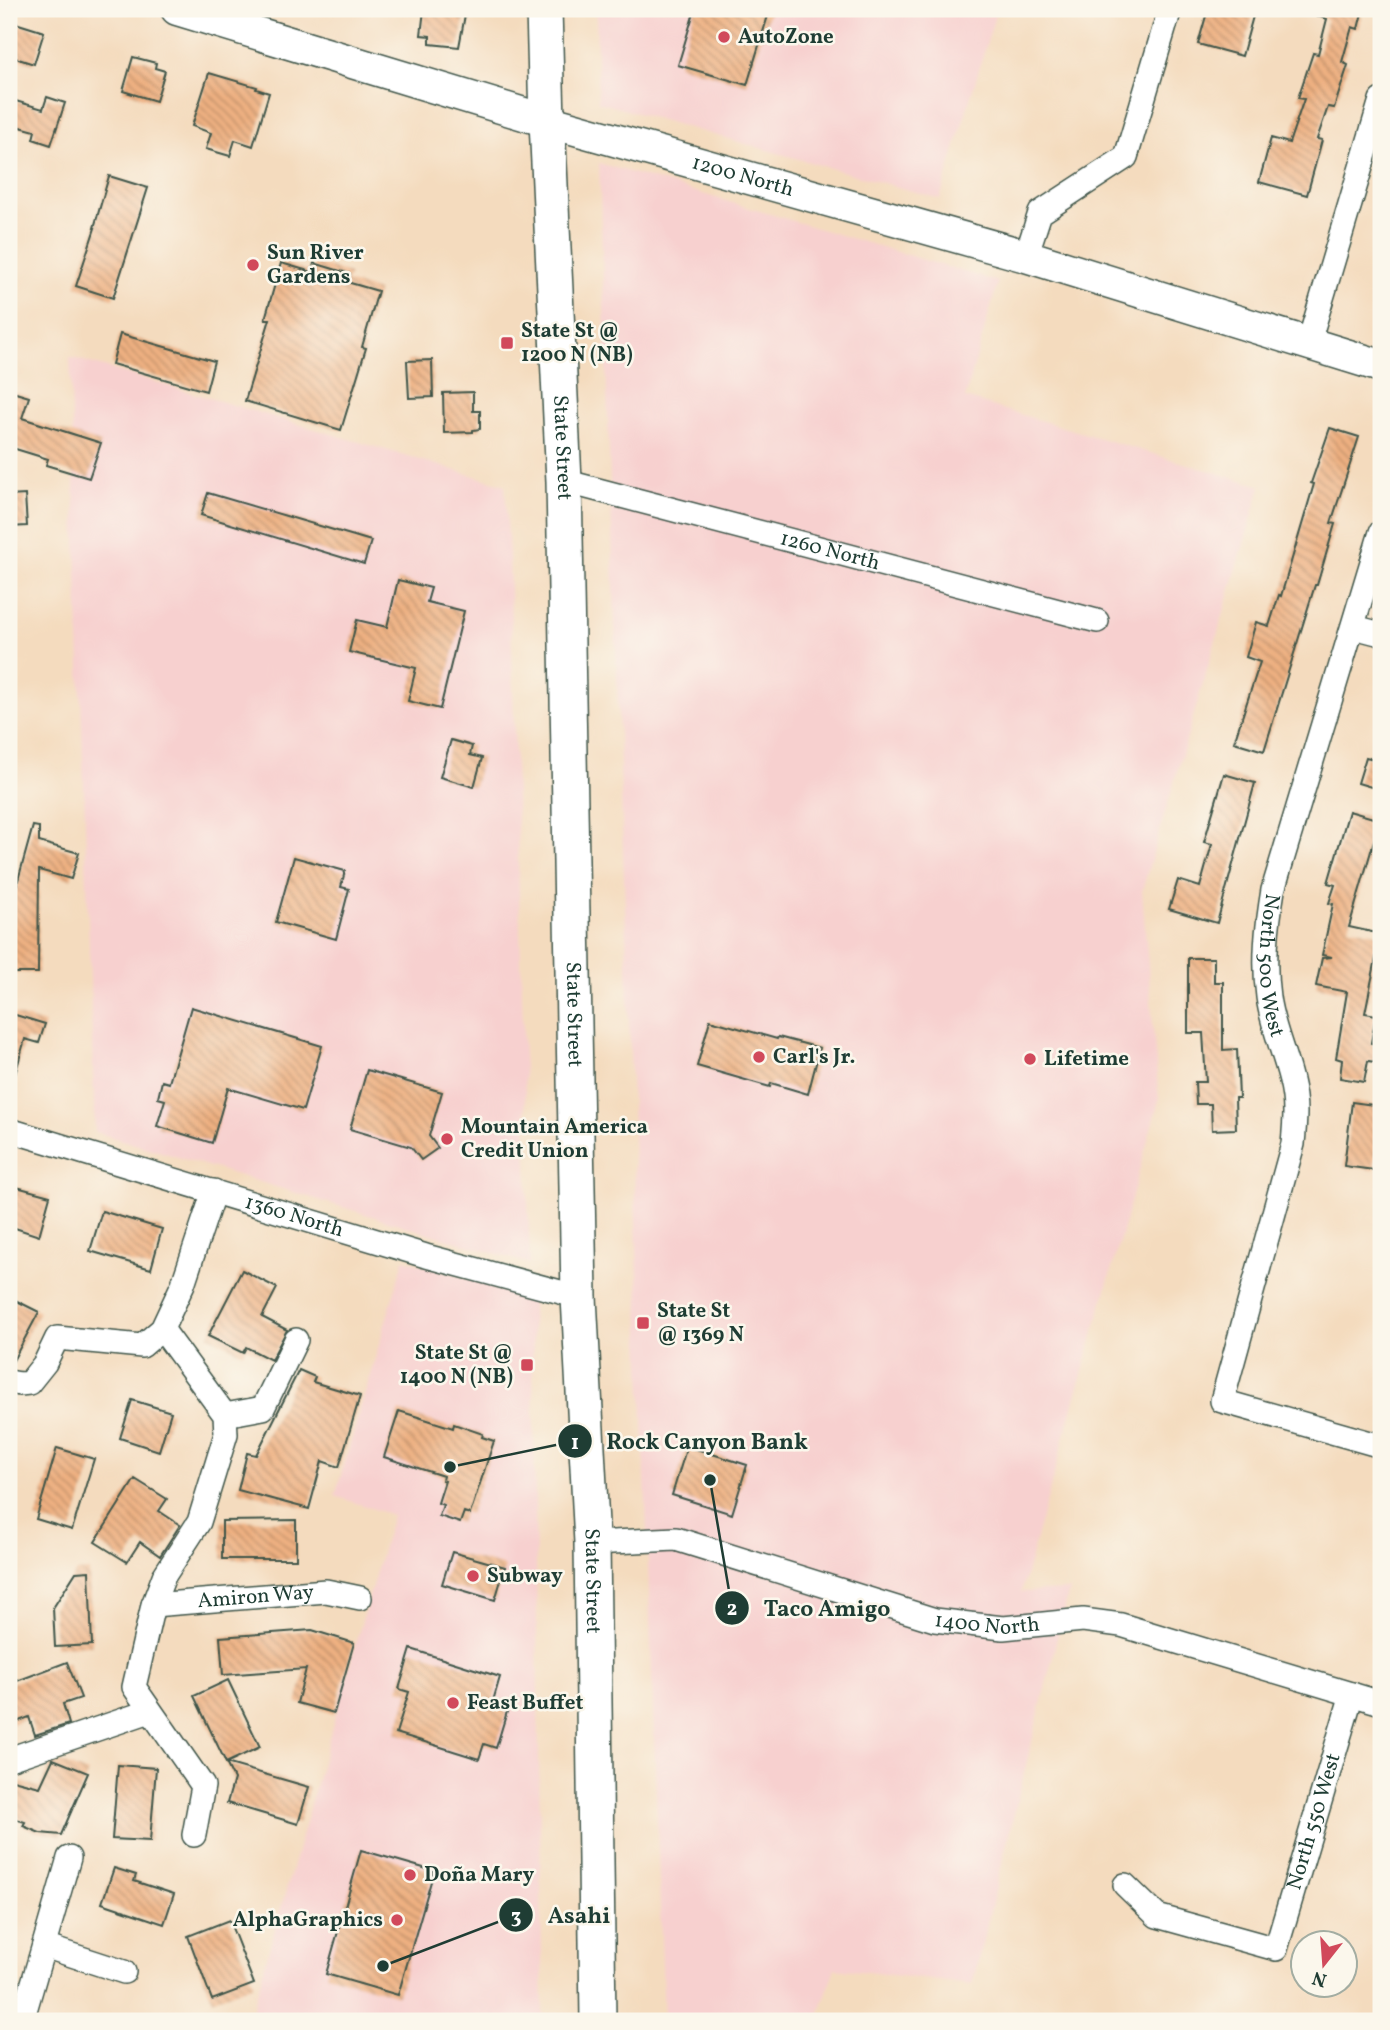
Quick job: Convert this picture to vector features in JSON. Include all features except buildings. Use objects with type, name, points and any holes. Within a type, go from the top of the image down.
[{"type":"main road","name":"State Street","points":[[544,9],[564,481],[579,1297],[592,1543],[598,2021]]},
{"type":"street","name":"1200 North","points":[[177,9],[547,121],[1026,256],[1381,366]]},
{"type":"street","points":[[1026,256],[1040,213],[1126,157],[1170,9]]},
{"type":"street","points":[[1308,345],[1381,100]]},
{"type":"street","name":"1260 North","points":[[564,481],[1097,621]]},
{"type":"street","name":"North 500 West","points":[[1381,532],[1273,890],[1265,958],[1273,1023],[1290,1078],[1295,1110],[1293,1144],[1222,1401],[1381,1446]]},
{"type":"street","points":[[1353,627],[1381,634]]},
{"type":"street","name":"1360 North","points":[[9,1130],[421,1254],[579,1297]]},
{"type":"street","points":[[9,1382],[29,1383],[45,1363],[57,1338],[142,1346],[162,1329],[183,1284],[214,1191]]},
{"type":"street","points":[[162,1329],[225,1415],[226,1434],[199,1522],[164,1576],[153,1605],[134,1688],[203,1786],[194,1835]]},
{"type":"street","points":[[225,1415],[263,1408],[296,1340]]},
{"type":"street","name":"1400 North","points":[[592,1543],[676,1539],[935,1620],[1003,1628],[1083,1620],[1121,1625],[1381,1703]]},
{"type":"street","name":"Amiron Way","points":[[153,1605],[326,1591],[360,1598]]},
{"type":"street","name":"North 550 West","points":[[1125,1885],[1157,1916],[1276,1949],[1352,1695]]},
{"type":"street","points":[[9,1759],[150,1711]]},
{"type":"street","points":[[22,2021],[69,1858]]},
{"type":"street","points":[[44,1946],[124,1972]]},
{"type":"shaded area","points":[[596,9],[997,9],[940,199],[598,102]]},
{"type":"shaded area","points":[[599,163],[998,282],[965,398],[1261,486],[1142,891],[1159,1100],[1021,1592],[1069,1590],[972,1985],[835,1968],[817,2021],[664,2021]]},
{"type":"shaded area","points":[[70,357],[505,485],[530,1264],[95,1132]]},
{"type":"shaded area","points":[[404,1259],[532,1297],[543,2021],[249,2021],[392,1515],[335,1496]]},
{"type":"place","name":"AutoZone","points":[[724,37]]},
{"type":"place","name":"Sun River Gardens","points":[[253,265]]},
{"type":"place","name":"State St @ 1200 N (NB)","points":[[507,343]]},
{"type":"place","name":"Carl's Jr.","points":[[759,1057]]},
{"type":"place","name":"Lifetime","points":[[1030,1059]]},
{"type":"place","name":"Mountain America Credit Union","points":[[447,1139]]},
{"type":"place","name":"State St @ 1369 N","points":[[643,1323]]},
{"type":"place","name":"State St @ 1400 N (NB)","points":[[527,1365]]},
{"type":"place","name":"Rock Canyon Bank","points":[[450,1467]]},
{"type":"place","name":"Taco Amigo","points":[[710,1480]]},
{"type":"place","name":"Subway","points":[[473,1576]]},
{"type":"place","name":"Feast Buffet","points":[[453,1703]]},
{"type":"place","name":"Doña Mary","points":[[410,1875]]},
{"type":"place","name":"AlphaGraphics","points":[[397,1920]]},
{"type":"place","name":"Asahi","points":[[383,1966]]}]
